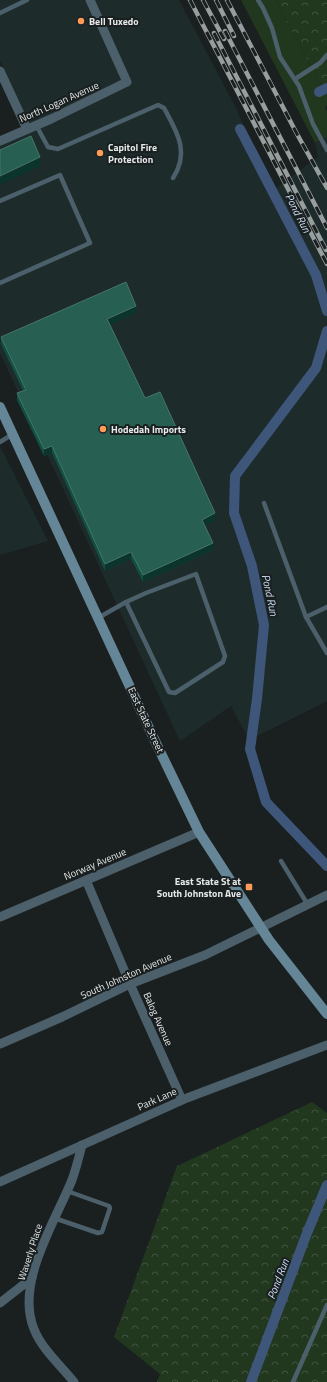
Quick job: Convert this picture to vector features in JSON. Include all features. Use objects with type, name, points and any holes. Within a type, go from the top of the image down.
[{"type":"street","name":"North Logan Avenue","points":[[0,141],[127,82],[90,0]]},
{"type":"street","points":[[0,71],[27,129]]},
{"type":"street","name":"East State Street","points":[[0,406],[156,743],[199,832],[261,929],[327,1014]]},
{"type":"street","name":"Norway Avenue","points":[[0,917],[199,832]]},
{"type":"street","name":"Balog Avenue","points":[[86,880],[130,984],[182,1100]]},
{"type":"street","name":"South Johnston Avenue","points":[[0,1044],[62,1017],[130,984],[206,955],[327,895]]},
{"type":"street","name":"Park Lane","points":[[0,1182],[182,1100],[327,1045]]},
{"type":"street","name":"Waverly Place","points":[[74,1382],[40,1342],[30,1318],[28,1304],[32,1278],[41,1251],[54,1218],[67,1192],[82,1145]]},
{"type":"street","points":[[0,1303],[32,1278]]},
{"type":"lane","points":[[0,13],[27,0]]},
{"type":"lane","points":[[258,0],[272,28],[280,57],[295,79],[313,124],[327,150]]},
{"type":"lane","points":[[295,79],[320,62],[327,55]]},
{"type":"lane","points":[[36,125],[48,147],[58,149],[158,106],[162,106],[178,134],[180,142],[181,163],[173,178]]},
{"type":"lane","points":[[0,201],[60,175],[90,243],[0,282]]},
{"type":"lane","points":[[0,442],[13,434]]},
{"type":"lane","points":[[264,503],[306,618],[327,653]]},
{"type":"lane","points":[[98,618],[126,602],[146,593],[196,574],[225,656],[223,662],[175,692],[169,692],[126,602]]},
{"type":"lane","points":[[306,618],[327,607]]},
{"type":"lane","points":[[281,861],[308,905]]},
{"type":"lane","points":[[54,1218],[98,1233],[102,1232],[110,1208],[109,1206],[67,1192]]},
{"type":"lane","points":[[292,1382],[327,1304]]},
{"type":"shaded area","points":[[0,0],[179,0],[236,108],[272,191],[318,157],[315,143],[327,137],[327,701],[249,740],[231,706],[180,741],[0,353],[0,140],[30,126],[0,61]]},
{"type":"shaded area","points":[[0,446],[48,541],[0,555]]},
{"type":"green space","points":[[241,0],[275,0],[323,88],[327,86],[327,106],[325,107],[327,111],[327,137],[315,143]]},
{"type":"green space","points":[[275,0],[327,0],[327,86],[323,88]]},
{"type":"green space","points":[[312,1102],[327,1113],[327,1382],[157,1382],[160,1374],[114,1337],[177,1166]]},
{"type":"building","points":[[31,136],[40,157],[0,176],[0,150]]},
{"type":"building","name":"Hodedah Imports","points":[[126,282],[136,306],[107,319],[145,398],[160,392],[215,513],[202,520],[213,543],[143,575],[131,552],[105,564],[52,446],[44,449],[17,393],[26,390],[1,337]]},
{"type":"waterway","name":"Pond Run","points":[[319,92],[327,88]]},
{"type":"waterway","name":"Pond Run","points":[[240,129],[316,275],[327,311]]},
{"type":"waterway","name":"Pond Run","points":[[327,331],[316,368],[235,476],[234,513],[252,566],[264,625],[257,699],[250,749],[266,802],[327,866]]},
{"type":"waterway","name":"Pond Run","points":[[251,1382],[307,1233],[327,1185]]},
{"type":"railway","points":[[190,0],[327,264]]},
{"type":"railway","points":[[203,0],[224,39]]},
{"type":"railway","points":[[216,0],[234,36]]},
{"type":"railway","points":[[227,0],[327,188]]},
{"type":"railway","points":[[225,31],[327,228]]},
{"type":"railway","points":[[214,33],[326,250]]},
{"type":"place","name":"Bell Tuxedo","points":[[81,21]]},
{"type":"place","name":"Capitol Fire Protection","points":[[100,153]]},
{"type":"place","name":"Hodedah Imports","points":[[103,429]]},
{"type":"place","name":"East State St at South Johnston Ave","points":[[249,887]]}]
